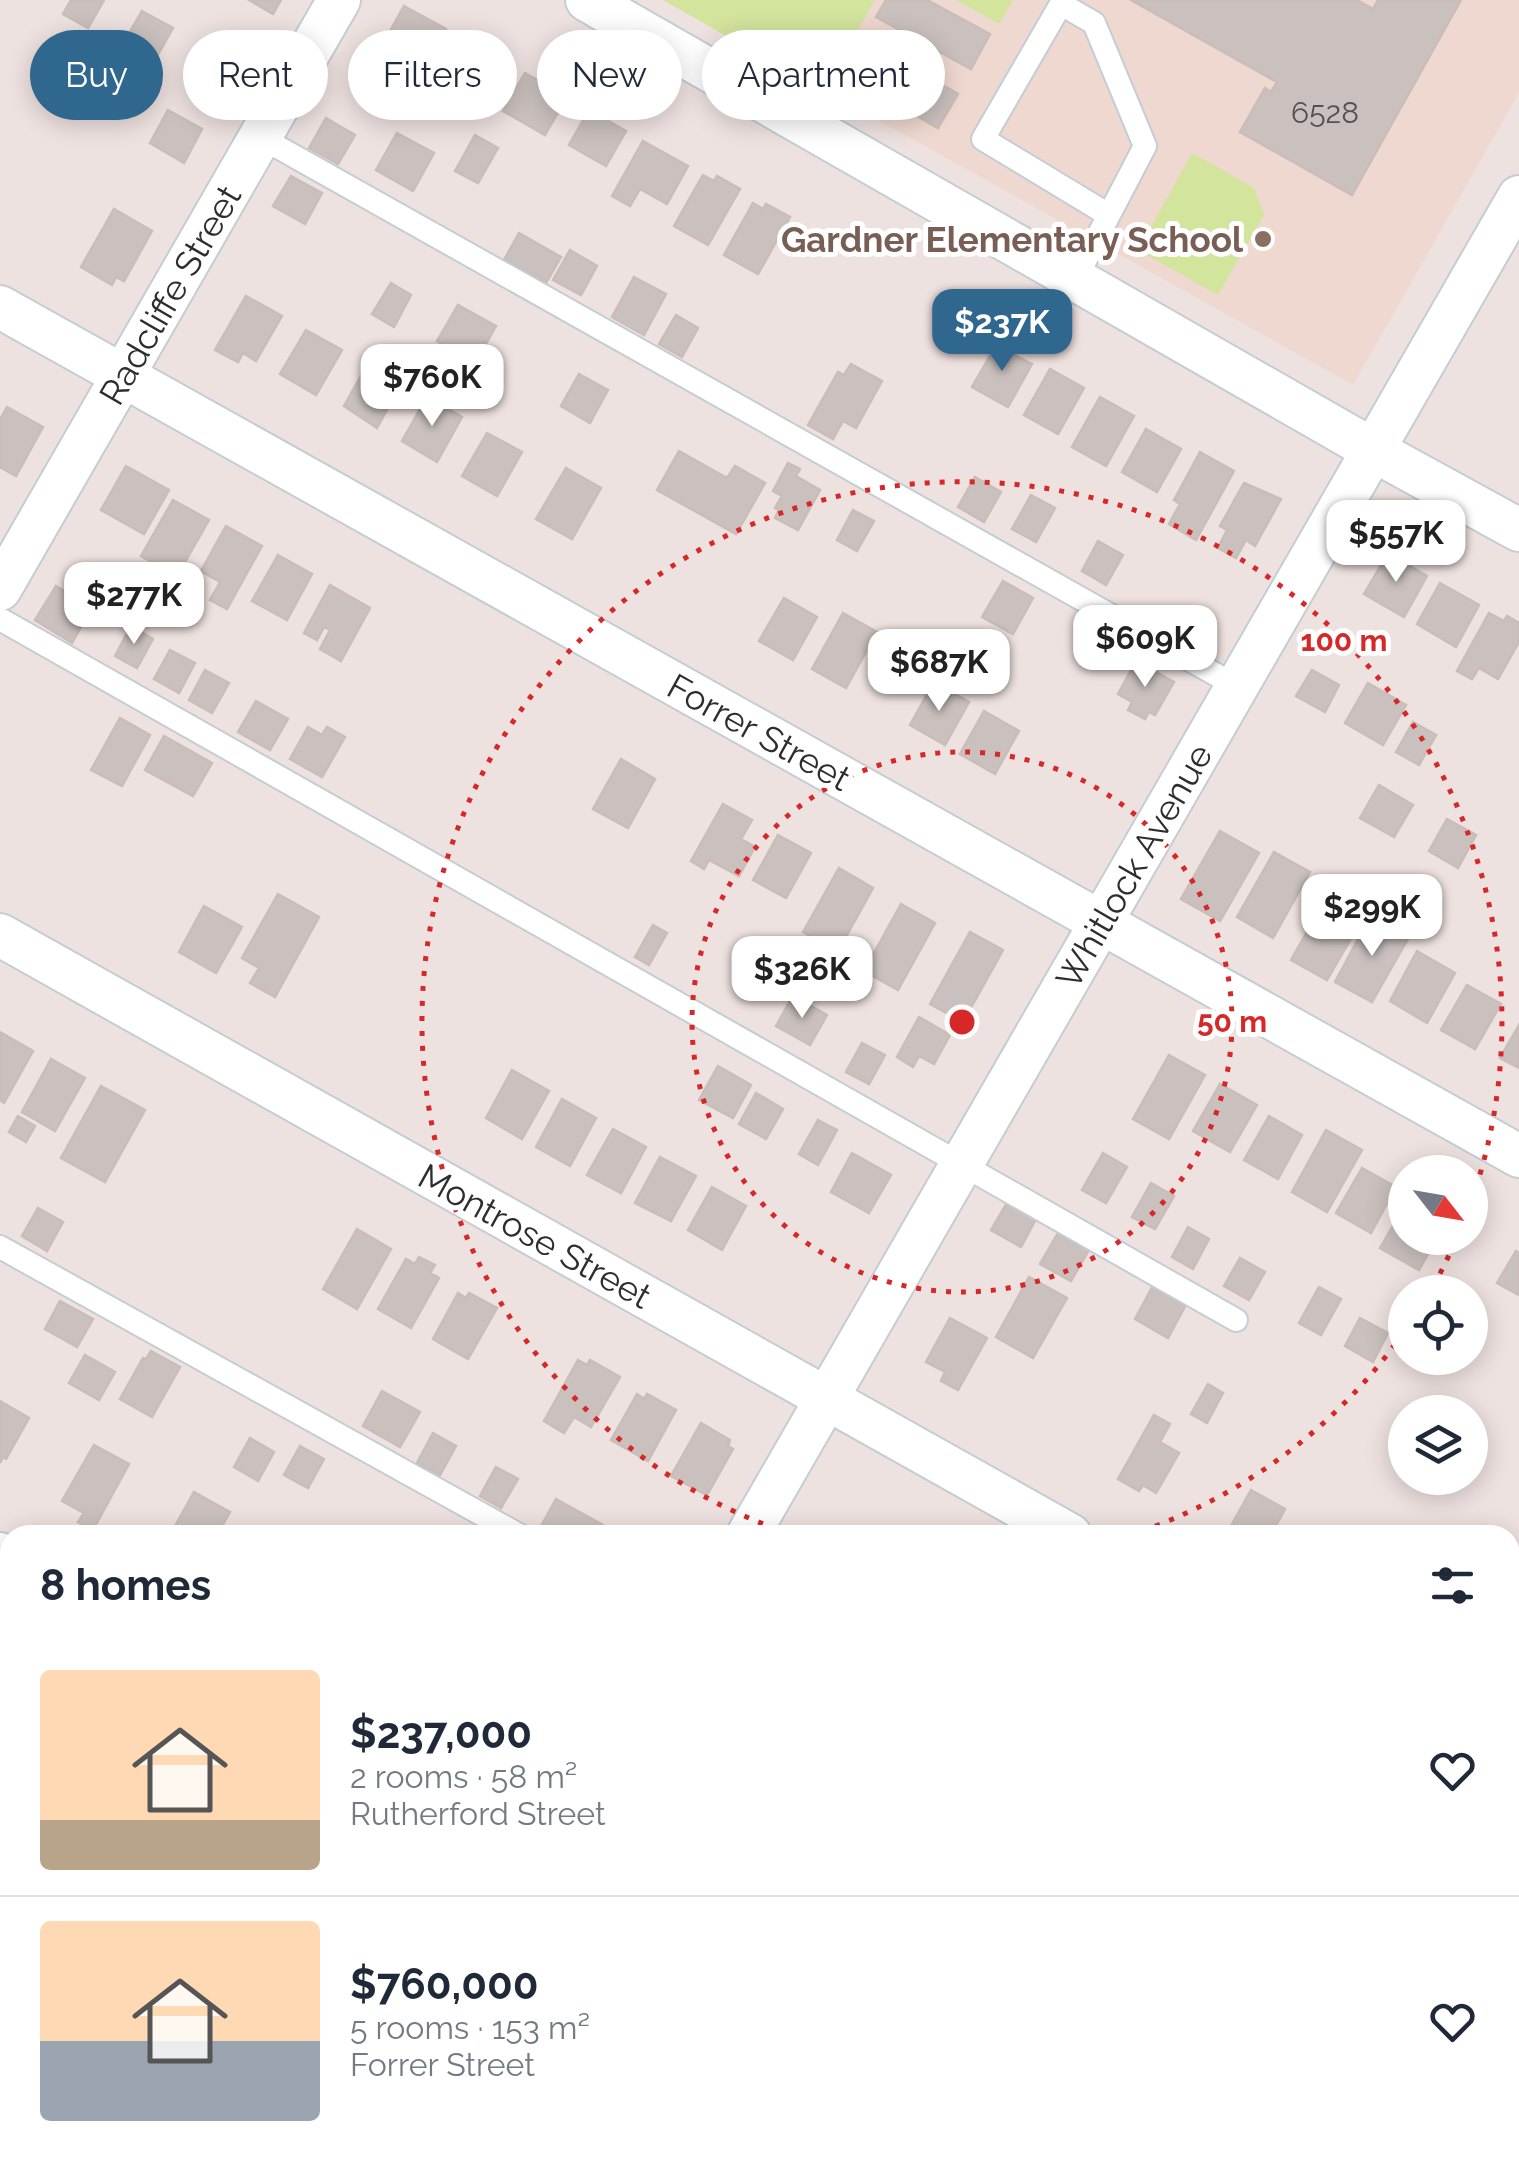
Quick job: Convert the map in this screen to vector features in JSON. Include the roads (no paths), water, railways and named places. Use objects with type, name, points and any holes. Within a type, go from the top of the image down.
[{"type":"street","name":"Radcliffe Street","points":[[0,590],[339,0]]},
{"type":"street","points":[[587,0],[1519,530]]},
{"type":"street","name":"Whitlock Avenue","points":[[754,1525],[1519,197]]},
{"type":"street","name":"Forrer Street","points":[[0,307],[1519,1156]]},
{"type":"street","name":"Montrose Street","points":[[0,935],[1052,1525]]},
{"type":"lane","points":[[1075,280],[1145,146],[1094,23],[1060,4],[983,139],[1107,214]]},
{"type":"lane","points":[[260,137],[1238,686]]},
{"type":"lane","points":[[0,619],[1236,1320]]},
{"type":"lane","points":[[0,1247],[501,1525]]},
{"type":"place","name":"Gardner Elementary School","points":[[1263,239]]}]
